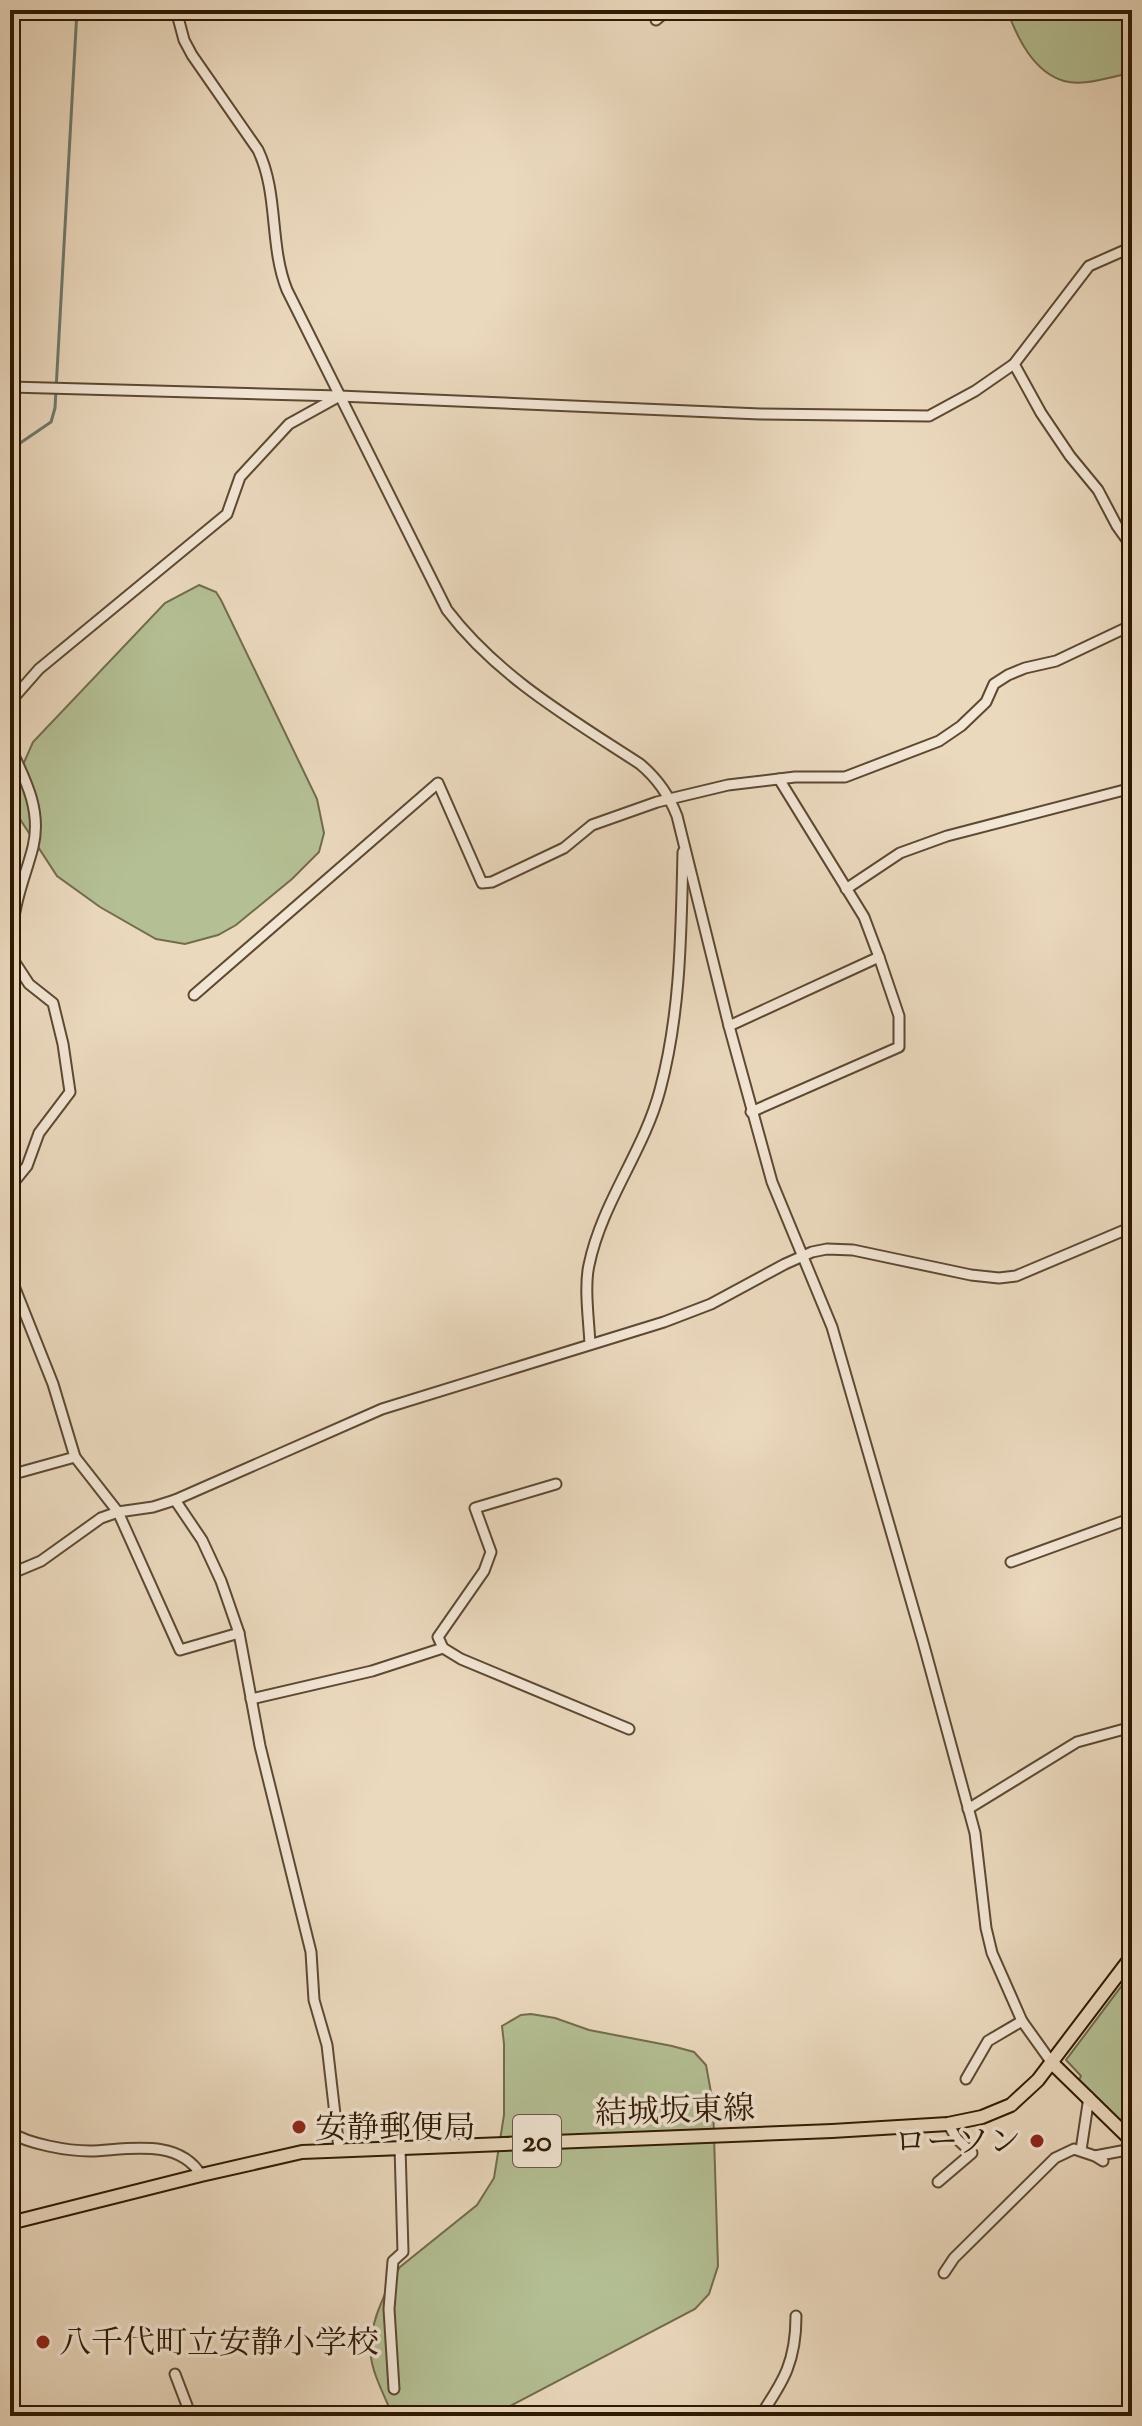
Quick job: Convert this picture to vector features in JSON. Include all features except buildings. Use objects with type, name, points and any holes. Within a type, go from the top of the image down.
[{"type":"main road","name":"結城坂東線","points":[[10,2223],[275,2157],[339,2149],[948,2124],[982,2117],[1011,2105],[1031,2088],[1132,1956]]},
{"type":"main road","points":[[1052,2063],[1132,2141]]},
{"type":"street","points":[[176,10],[184,40],[192,55],[264,163],[270,181],[282,278],[431,583],[457,623],[508,674],[653,774],[670,798],[684,840],[751,1112],[772,1182],[832,1327],[975,1833],[986,1928],[992,1953],[1022,2021],[1052,2063]]},
{"type":"street","points":[[656,20],[668,10]]},
{"type":"street","points":[[10,387],[339,396],[760,414],[929,416],[975,391],[1014,364],[1089,266],[1132,247]]},
{"type":"street","points":[[1014,364],[1041,413],[1098,490],[1132,547]]},
{"type":"street","points":[[10,702],[39,669],[227,514],[240,477],[289,424],[339,396]]},
{"type":"street","points":[[194,995],[438,783],[482,883],[487,883],[564,848],[592,825],[670,798],[728,785],[779,779],[845,777],[939,741],[961,726],[986,702],[994,684],[1008,675],[1056,661],[1132,625]]},
{"type":"street","points":[[10,747],[24,776],[34,811],[34,843],[14,915],[14,961],[10,985]]},
{"type":"street","points":[[751,1112],[899,1047],[899,1016],[864,917],[779,779]]},
{"type":"street","points":[[846,889],[900,853],[947,836],[1132,788]]},
{"type":"street","points":[[590,1344],[588,1267],[606,1210],[641,1142],[660,1093],[667,1060],[679,977],[684,840]]},
{"type":"street","points":[[729,1026],[879,957]]},
{"type":"street","points":[[10,1187],[27,1166],[39,1133],[70,1092],[53,1003],[29,984],[14,961]]},
{"type":"street","points":[[10,1574],[41,1561],[101,1518],[175,1500],[382,1409],[664,1322],[711,1304],[803,1255],[827,1249],[853,1250],[999,1278],[1016,1276],[1132,1227]]},
{"type":"street","points":[[10,1276],[53,1384],[75,1457],[118,1512],[180,1650],[239,1633]]},
{"type":"street","points":[[10,1475],[75,1457]]},
{"type":"street","points":[[556,1484],[475,1508],[491,1552],[484,1571],[438,1637],[443,1648],[461,1659],[629,1729]]},
{"type":"street","points":[[175,1500],[202,1540],[221,1581],[239,1633],[251,1699],[311,1952],[314,2000],[327,2045],[339,2149]]},
{"type":"street","points":[[1011,1562],[1132,1518]]},
{"type":"street","points":[[251,1699],[372,1671],[443,1648]]},
{"type":"street","points":[[968,1809],[1077,1742],[1132,1727]]},
{"type":"street","points":[[966,2079],[988,2041],[1022,2021]]},
{"type":"street","points":[[1081,2150],[1089,2097]]},
{"type":"street","points":[[938,2182],[972,2153],[957,2139],[948,2124]]},
{"type":"street","points":[[10,2132],[21,2140],[76,2149],[123,2147],[173,2152],[186,2157],[201,2175]]},
{"type":"street","points":[[394,2389],[389,2309],[393,2261],[403,2252],[400,2147]]},
{"type":"street","points":[[944,2273],[954,2258],[1055,2158],[1074,2149],[1099,2159],[1132,2149]]},
{"type":"street","points":[[760,2416],[787,2375],[794,2351],[796,2316]]},
{"type":"street","points":[[175,2374],[191,2416]]},
{"type":"green space","points":[[1007,10],[1132,10],[1132,73],[1080,83],[1053,76],[1043,70],[1028,52]]},
{"type":"green space","points":[[199,585],[216,592],[221,600],[317,799],[324,833],[319,852],[292,879],[236,925],[218,935],[185,944],[156,939],[100,907],[57,876],[18,816],[14,795],[18,776],[33,742],[165,603]]},
{"type":"green space","points":[[1132,1972],[1132,2120],[1125,2128],[1079,2080],[1081,2076],[1066,2060]]},
{"type":"green space","points":[[521,2015],[555,2018],[589,2030],[694,2052],[706,2065],[713,2103],[718,2266],[709,2294],[695,2309],[491,2416],[393,2416],[371,2360],[371,2334],[375,2319],[400,2267],[477,2205],[494,2178],[504,2115],[502,2026]]},
{"type":"waterway","points":[[10,450],[51,422],[55,408],[77,10]]},
{"type":"waterway","points":[[1094,2416],[1132,2406]]},
{"type":"place","name":"安静郵便局","points":[[299,2127]]},
{"type":"place","name":"ローソン","points":[[1037,2141]]},
{"type":"place","name":"八千代町立安静小学校","points":[[43,2342]]}]
